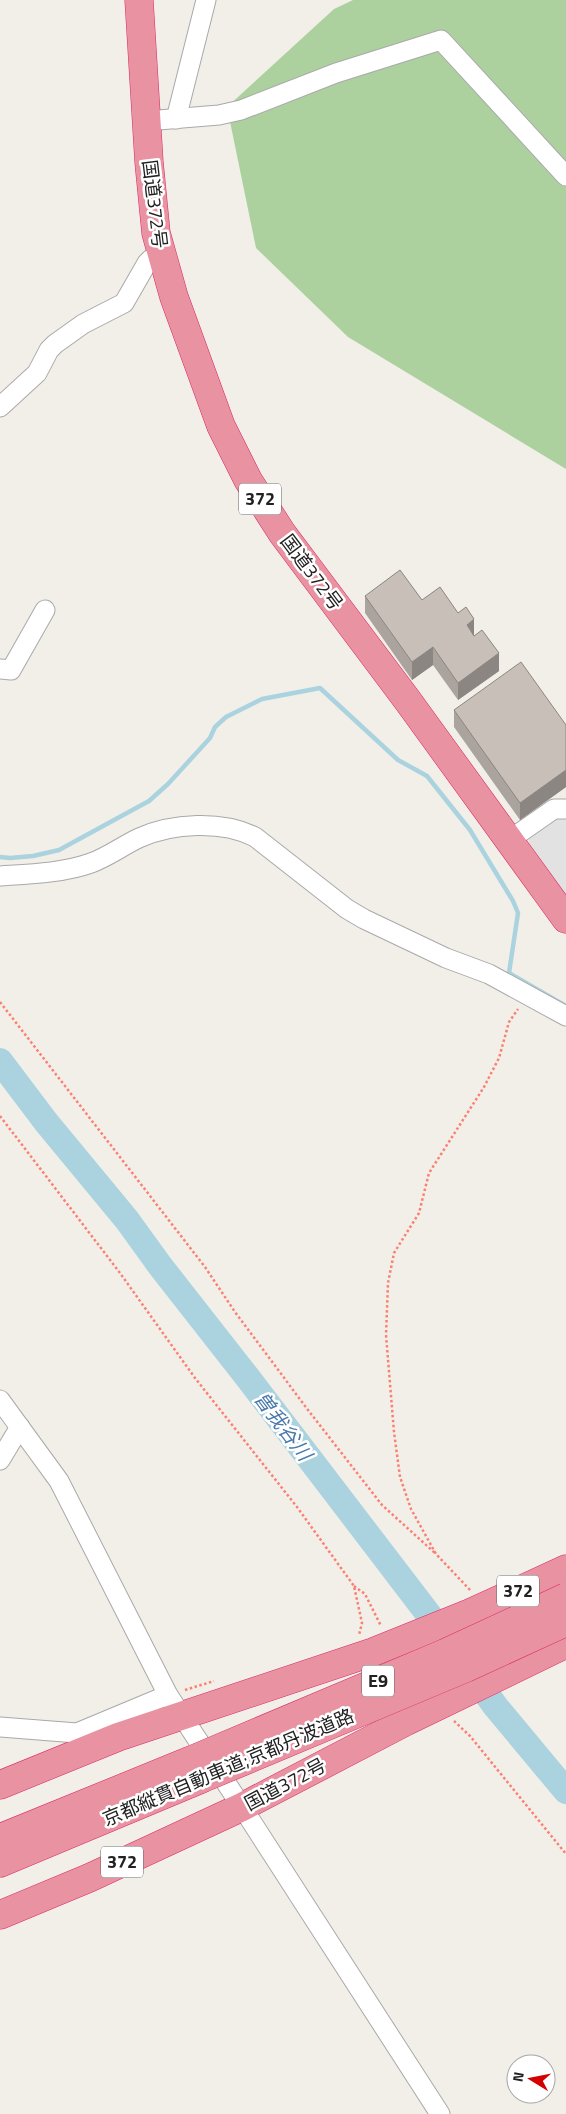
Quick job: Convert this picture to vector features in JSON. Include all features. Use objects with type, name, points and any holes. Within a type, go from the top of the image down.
[{"type":"highway","name":"国道372号","points":[[139,0],[153,211],[161,256],[197,366],[217,418],[248,480],[282,533],[408,701],[566,919]]},
{"type":"highway","name":"372","points":[[0,1785],[118,1737],[174,1705],[259,1692],[365,1646],[402,1640],[477,1610],[566,1569]]},
{"type":"highway","name":"京都縦貫自動車道;京都丹波道路","points":[[0,1863],[566,1597]]},
{"type":"highway","name":"京都縦貫自動車道;京都丹波道路","points":[[0,1838],[195,1770],[466,1668],[566,1622]]},
{"type":"highway","name":"国道372号","points":[[0,1915],[89,1878],[242,1806],[405,1722],[566,1644]]},
{"type":"street","points":[[176,119],[206,0]]},
{"type":"street","points":[[146,121],[220,115],[241,110],[336,73],[441,40],[566,176]]},
{"type":"street","points":[[0,407],[33,376],[49,350],[55,344],[83,324],[124,303],[146,263],[151,259],[161,256]]},
{"type":"street","points":[[0,669],[11,670],[45,610]]},
{"type":"street","points":[[508,841],[554,809],[566,810]]},
{"type":"street","points":[[0,876],[56,871],[85,865],[105,857],[142,837],[160,831],[200,827],[238,830],[255,837],[347,909],[364,919],[446,958],[489,974],[566,1016]]},
{"type":"street","points":[[0,1400],[59,1481],[174,1705],[242,1806],[440,2114]]},
{"type":"street","points":[[0,1460],[20,1427]]},
{"type":"street","points":[[0,1727],[77,1732],[174,1705]]},
{"type":"path","points":[[477,1610],[436,1554],[411,1509],[400,1477],[394,1432],[386,1335],[388,1283],[394,1253],[419,1213],[429,1173],[484,1087],[499,1058],[509,1022],[530,996]]},
{"type":"path","points":[[0,1002],[205,1267],[235,1312],[365,1483],[382,1504],[436,1554]]},
{"type":"path","points":[[0,1116],[120,1273],[195,1378],[297,1507],[354,1586],[365,1646]]},
{"type":"path","points":[[174,1705],[214,1681]]},
{"type":"path","points":[[444,1703],[566,1854]]},
{"type":"green space","points":[[353,0],[566,0],[566,469],[348,337],[256,248],[227,107],[334,9]]},
{"type":"shaded area","points":[[560,818],[566,819],[566,901],[529,851],[529,839],[551,822]]},
{"type":"building","points":[[400,570],[422,600],[440,587],[458,613],[466,607],[474,619],[467,625],[474,636],[482,630],[499,653],[458,683],[433,647],[412,662],[365,596]]},
{"type":"building","points":[[521,662],[566,725],[566,770],[520,803],[454,710]]},
{"type":"waterway","points":[[0,857],[33,856],[59,850],[149,801],[168,784],[210,738],[215,727],[226,717],[262,699],[320,688],[398,760],[427,776],[470,830],[513,901],[518,913],[509,973],[566,1006]]},
{"type":"waterway","name":"曽我谷川","points":[[0,1061],[46,1122],[127,1220],[161,1267],[429,1615],[496,1707],[566,1791]]}]
